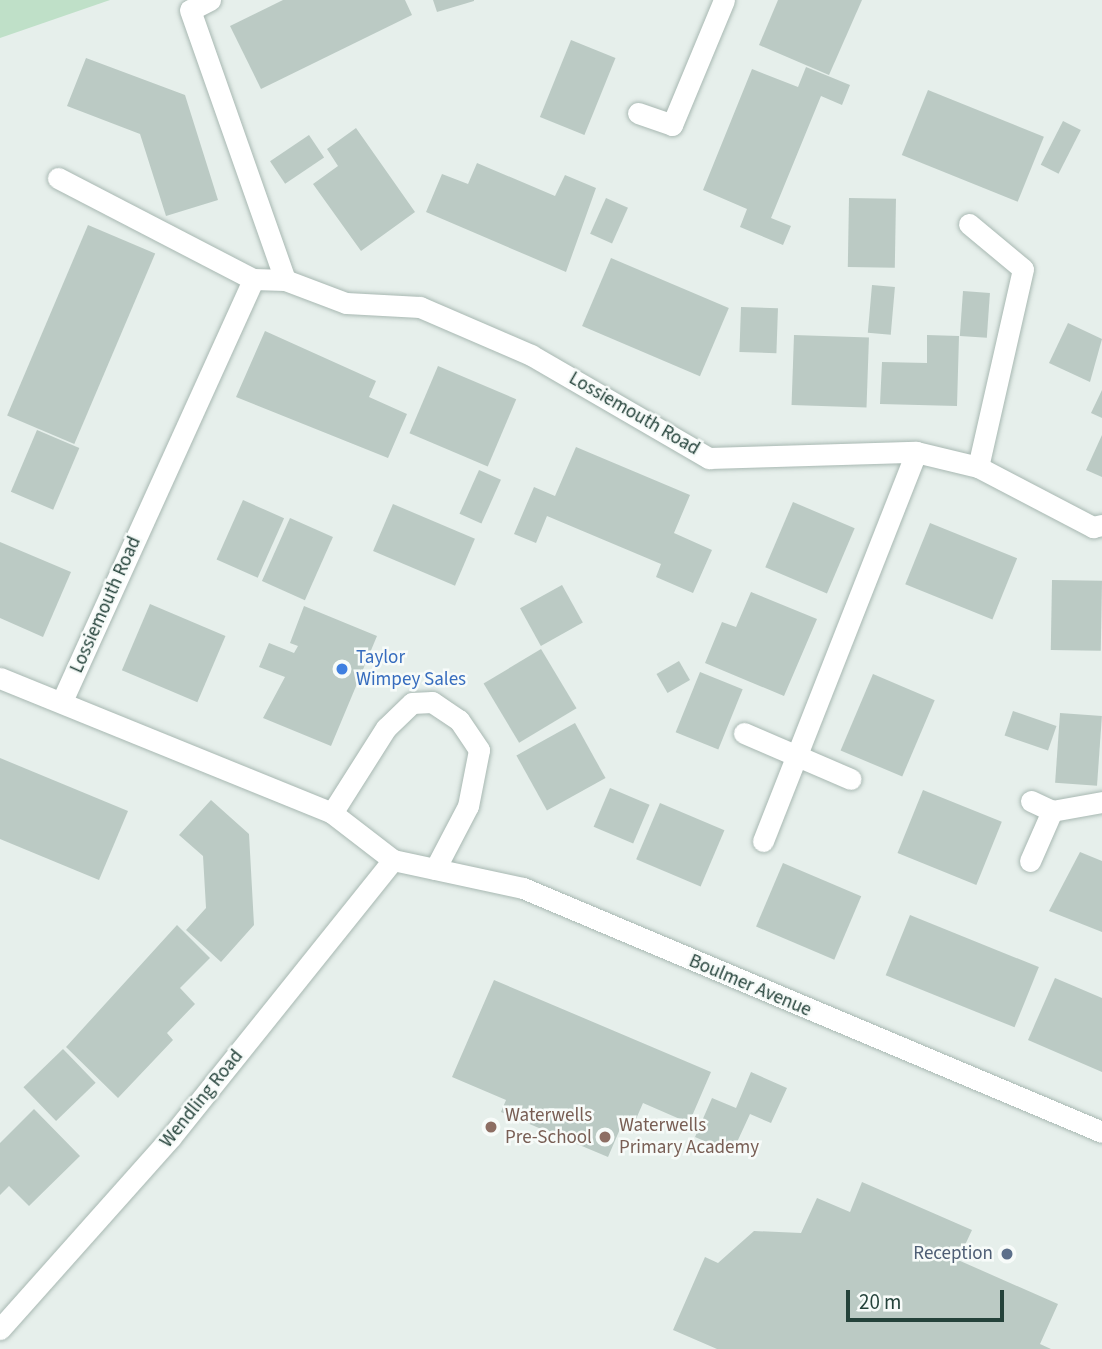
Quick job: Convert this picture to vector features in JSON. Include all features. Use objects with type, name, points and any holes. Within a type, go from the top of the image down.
[{"type":"street","points":[[210,0],[190,10],[285,280]]},
{"type":"street","points":[[638,113],[672,125],[724,0]]},
{"type":"street","name":"Lossiemouth Road","points":[[58,178],[253,279],[285,280],[346,303],[420,307],[531,355],[709,457],[916,452],[978,467],[1093,527],[1102,525]]},
{"type":"street","points":[[969,223],[1023,270],[978,467]]},
{"type":"street","name":"Lossiemouth Road","points":[[62,701],[253,279]]},
{"type":"street","points":[[762,841],[800,757],[916,452]]},
{"type":"street","points":[[0,678],[332,813],[393,860]]},
{"type":"street","points":[[332,813],[386,729],[412,703],[432,702],[459,720],[479,750],[468,806],[435,869]]},
{"type":"street","points":[[744,733],[851,779]]},
{"type":"street","points":[[1031,801],[1052,811],[1102,802]]},
{"type":"street","points":[[1030,861],[1052,811]]},
{"type":"street","name":"Boulmer Avenue","points":[[393,860],[523,888],[1102,1132]]},
{"type":"street","name":"Wendling Road","points":[[0,1329],[171,1137],[393,860]]},
{"type":"green space","points":[[0,0],[110,0],[0,38]]},
{"type":"building","points":[[283,0],[405,0],[412,15],[261,89],[230,26]]},
{"type":"building","points":[[433,0],[474,0],[474,1],[437,12]]},
{"type":"building","points":[[778,0],[862,0],[829,75],[759,45]]},
{"type":"building","points":[[571,40],[616,58],[584,135],[540,117]]},
{"type":"building","points":[[86,58],[185,95],[218,200],[166,216],[140,134],[67,106]]},
{"type":"building","points":[[806,67],[850,85],[842,105],[821,96],[771,218],[791,226],[783,245],[740,227],[747,209],[703,190],[752,69],[798,87]]},
{"type":"building","points":[[928,90],[1044,137],[1018,202],[902,155]]},
{"type":"building","points":[[1063,121],[1081,130],[1059,174],[1041,165]]},
{"type":"building","points":[[356,128],[415,212],[361,251],[313,184],[338,166],[327,149]]},
{"type":"building","points":[[309,135],[324,157],[285,184],[270,161]]},
{"type":"building","points":[[477,163],[555,196],[565,175],[596,188],[566,272],[426,212],[442,174],[468,184]]},
{"type":"building","points":[[606,198],[628,208],[612,243],[590,234]]},
{"type":"building","points":[[849,198],[896,199],[895,268],[848,267]]},
{"type":"building","points":[[88,225],[155,254],[74,444],[7,416]]},
{"type":"building","points":[[611,258],[729,308],[700,376],[582,326]]},
{"type":"building","points":[[872,285],[895,287],[891,335],[868,333]]},
{"type":"building","points":[[963,291],[990,293],[987,338],[960,336]]},
{"type":"building","points":[[741,307],[778,308],[776,353],[739,352]]},
{"type":"building","points":[[1068,323],[1102,339],[1090,382],[1049,363]]},
{"type":"building","points":[[265,331],[376,381],[369,397],[407,414],[388,458],[236,397]]},
{"type":"building","points":[[794,335],[869,338],[867,408],[792,405]]},
{"type":"building","points":[[927,335],[959,336],[957,406],[880,404],[882,362],[927,363]]},
{"type":"building","points":[[438,366],[516,399],[488,466],[409,433]]},
{"type":"building","points":[[1102,390],[1102,418],[1091,413]]},
{"type":"building","points":[[37,430],[79,448],[53,510],[11,492]]},
{"type":"building","points":[[1102,435],[1102,477],[1086,470]]},
{"type":"building","points":[[576,447],[690,495],[674,533],[712,550],[693,593],[656,577],[661,564],[547,516],[536,543],[514,534],[534,487],[555,496]]},
{"type":"building","points":[[479,470],[501,480],[481,524],[459,514]]},
{"type":"building","points":[[243,500],[284,518],[258,578],[217,559]]},
{"type":"building","points":[[793,502],[855,528],[827,594],[765,567]]},
{"type":"building","points":[[393,504],[475,539],[455,586],[373,551]]},
{"type":"building","points":[[290,518],[333,537],[305,600],[262,581]]},
{"type":"building","points":[[930,523],[1017,558],[992,619],[905,584]]},
{"type":"building","points":[[0,542],[71,572],[43,637],[0,618]]},
{"type":"building","points":[[1052,580],[1102,581],[1101,651],[1051,650]]},
{"type":"building","points":[[562,585],[583,623],[541,646],[520,608]]},
{"type":"building","points":[[751,592],[817,619],[784,696],[705,663],[722,622],[736,627]]},
{"type":"building","points":[[150,604],[225,636],[197,702],[122,670]]},
{"type":"building","points":[[304,606],[377,636],[331,746],[263,718],[285,677],[259,667],[269,643],[294,653],[298,646],[290,643]]},
{"type":"building","points":[[541,649],[577,708],[519,743],[484,684]]},
{"type":"building","points":[[679,661],[690,680],[667,693],[656,674]]},
{"type":"building","points":[[700,672],[743,689],[718,749],[676,732]]},
{"type":"building","points":[[873,674],[935,700],[902,777],[841,750]]},
{"type":"building","points":[[1013,711],[1056,726],[1048,751],[1005,736]]},
{"type":"building","points":[[1060,713],[1102,716],[1097,786],[1055,783]]},
{"type":"building","points":[[575,723],[606,778],[547,811],[516,755]]},
{"type":"building","points":[[0,758],[128,811],[99,880],[0,839]]},
{"type":"building","points":[[610,788],[650,805],[633,843],[594,827]]},
{"type":"building","points":[[923,790],[1002,822],[976,885],[898,853]]},
{"type":"building","points":[[211,800],[249,834],[254,925],[221,962],[186,930],[206,908],[203,856],[179,835]]},
{"type":"building","points":[[660,803],[724,830],[701,887],[636,859]]},
{"type":"building","points":[[1080,852],[1102,861],[1102,932],[1049,911]]},
{"type":"building","points":[[783,863],[861,896],[834,960],[756,927]]},
{"type":"building","points":[[910,915],[1039,967],[1015,1027],[886,975]]},
{"type":"building","points":[[177,925],[210,958],[180,988],[195,1004],[167,1033],[173,1040],[118,1098],[66,1047]]},
{"type":"building","points":[[1055,978],[1102,998],[1102,1072],[1028,1040]]},
{"type":"building","points":[[494,980],[711,1072],[689,1123],[643,1103],[630,1133],[620,1129],[608,1157],[501,1112],[506,1100],[452,1077]]},
{"type":"building","points":[[63,1049],[96,1083],[56,1121],[23,1087]]},
{"type":"building","points":[[751,1072],[787,1088],[771,1123],[750,1114],[732,1153],[695,1137],[712,1098],[736,1108]]},
{"type":"building","points":[[34,1109],[80,1156],[29,1206],[9,1186],[0,1195],[0,1143]]},
{"type":"building","points":[[862,1182],[972,1230],[958,1260],[1058,1304],[1040,1344],[1051,1349],[717,1349],[673,1330],[705,1257],[718,1263],[754,1231],[801,1233],[817,1198],[850,1212]]},
{"type":"place","name":"Taylor Wimpey Sales","points":[[342,669]]},
{"type":"place","name":"Waterwells Pre-School","points":[[491,1127]]},
{"type":"place","name":"Waterwells Primary Academy","points":[[605,1137]]},
{"type":"place","name":"Reception","points":[[1007,1254]]}]
